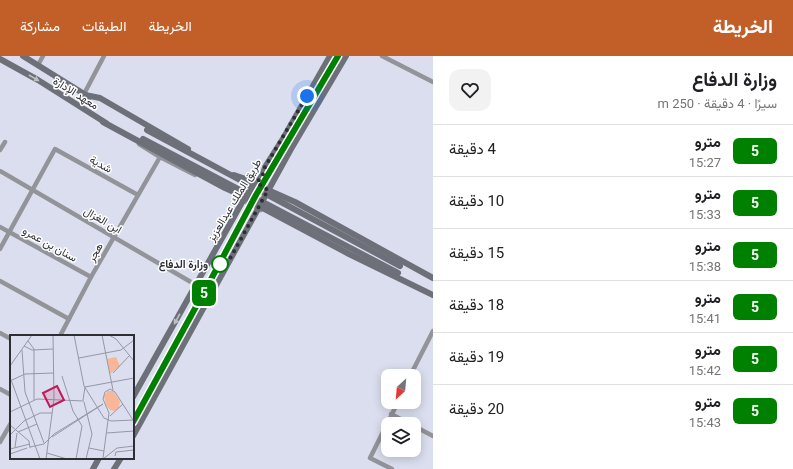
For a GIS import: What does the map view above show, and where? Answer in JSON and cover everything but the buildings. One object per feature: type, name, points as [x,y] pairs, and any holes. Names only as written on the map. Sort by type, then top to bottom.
[{"type":"main road","name":"معهد الإدارة","points":[[23,56],[147,130],[400,266],[433,279]]},
{"type":"main road","name":"طريق الملك عبدالعزيز","points":[[134,395],[245,198],[257,183],[330,56]]},
{"type":"main road","points":[[134,434],[258,207],[346,56]]},
{"type":"main road","name":"معهد الإدارة","points":[[0,59],[38,80],[104,122],[143,139],[433,291]]},
{"type":"main road","points":[[85,94],[100,98],[231,173],[257,183],[268,190],[298,204],[433,279]]},
{"type":"main road","points":[[104,122],[245,198],[258,207],[433,296]]},
{"type":"main road","points":[[225,188],[231,173]]},
{"type":"main road","points":[[284,219],[288,209],[294,204],[298,204]]},
{"type":"main road","points":[[93,469],[98,459]]},
{"type":"main road","points":[[114,469],[119,459]]},
{"type":"street","points":[[38,65],[43,56]]},
{"type":"street","points":[[85,94],[104,56]]},
{"type":"street","points":[[382,56],[433,82]]},
{"type":"street","points":[[104,122],[160,157],[245,198]]},
{"type":"street","points":[[0,150],[5,142]]},
{"type":"street","name":"شدية","points":[[32,190],[55,149],[138,195]]},
{"type":"street","name":"هجر","points":[[61,335],[91,277],[160,157]]},
{"type":"street","name":"ابن الغزال","points":[[0,171],[196,285]]},
{"type":"street","points":[[0,249],[32,190]]},
{"type":"street","points":[[258,207],[311,236],[387,273]]},
{"type":"street","name":"سنان بن عمرو","points":[[0,227],[91,277]]},
{"type":"street","points":[[0,281],[69,319]]},
{"type":"street","points":[[414,369],[433,331]]},
{"type":"street","points":[[0,333],[10,338]]},
{"type":"street","points":[[0,389],[10,394]]},
{"type":"street","points":[[392,469],[370,458],[394,409]]},
{"type":"street","points":[[392,414],[397,417]]},
{"type":"street","points":[[0,442],[10,425]]},
{"type":"street","points":[[421,429],[432,434]]},
{"type":"metro line","name":"5","points":[[134,420],[256,195],[338,56]]},
{"type":"place","name":"وزارة الدفاع","points":[[220,264]]},
{"type":"route","points":[[220,264],[227,264],[268,190],[257,183],[307,96]]}]
